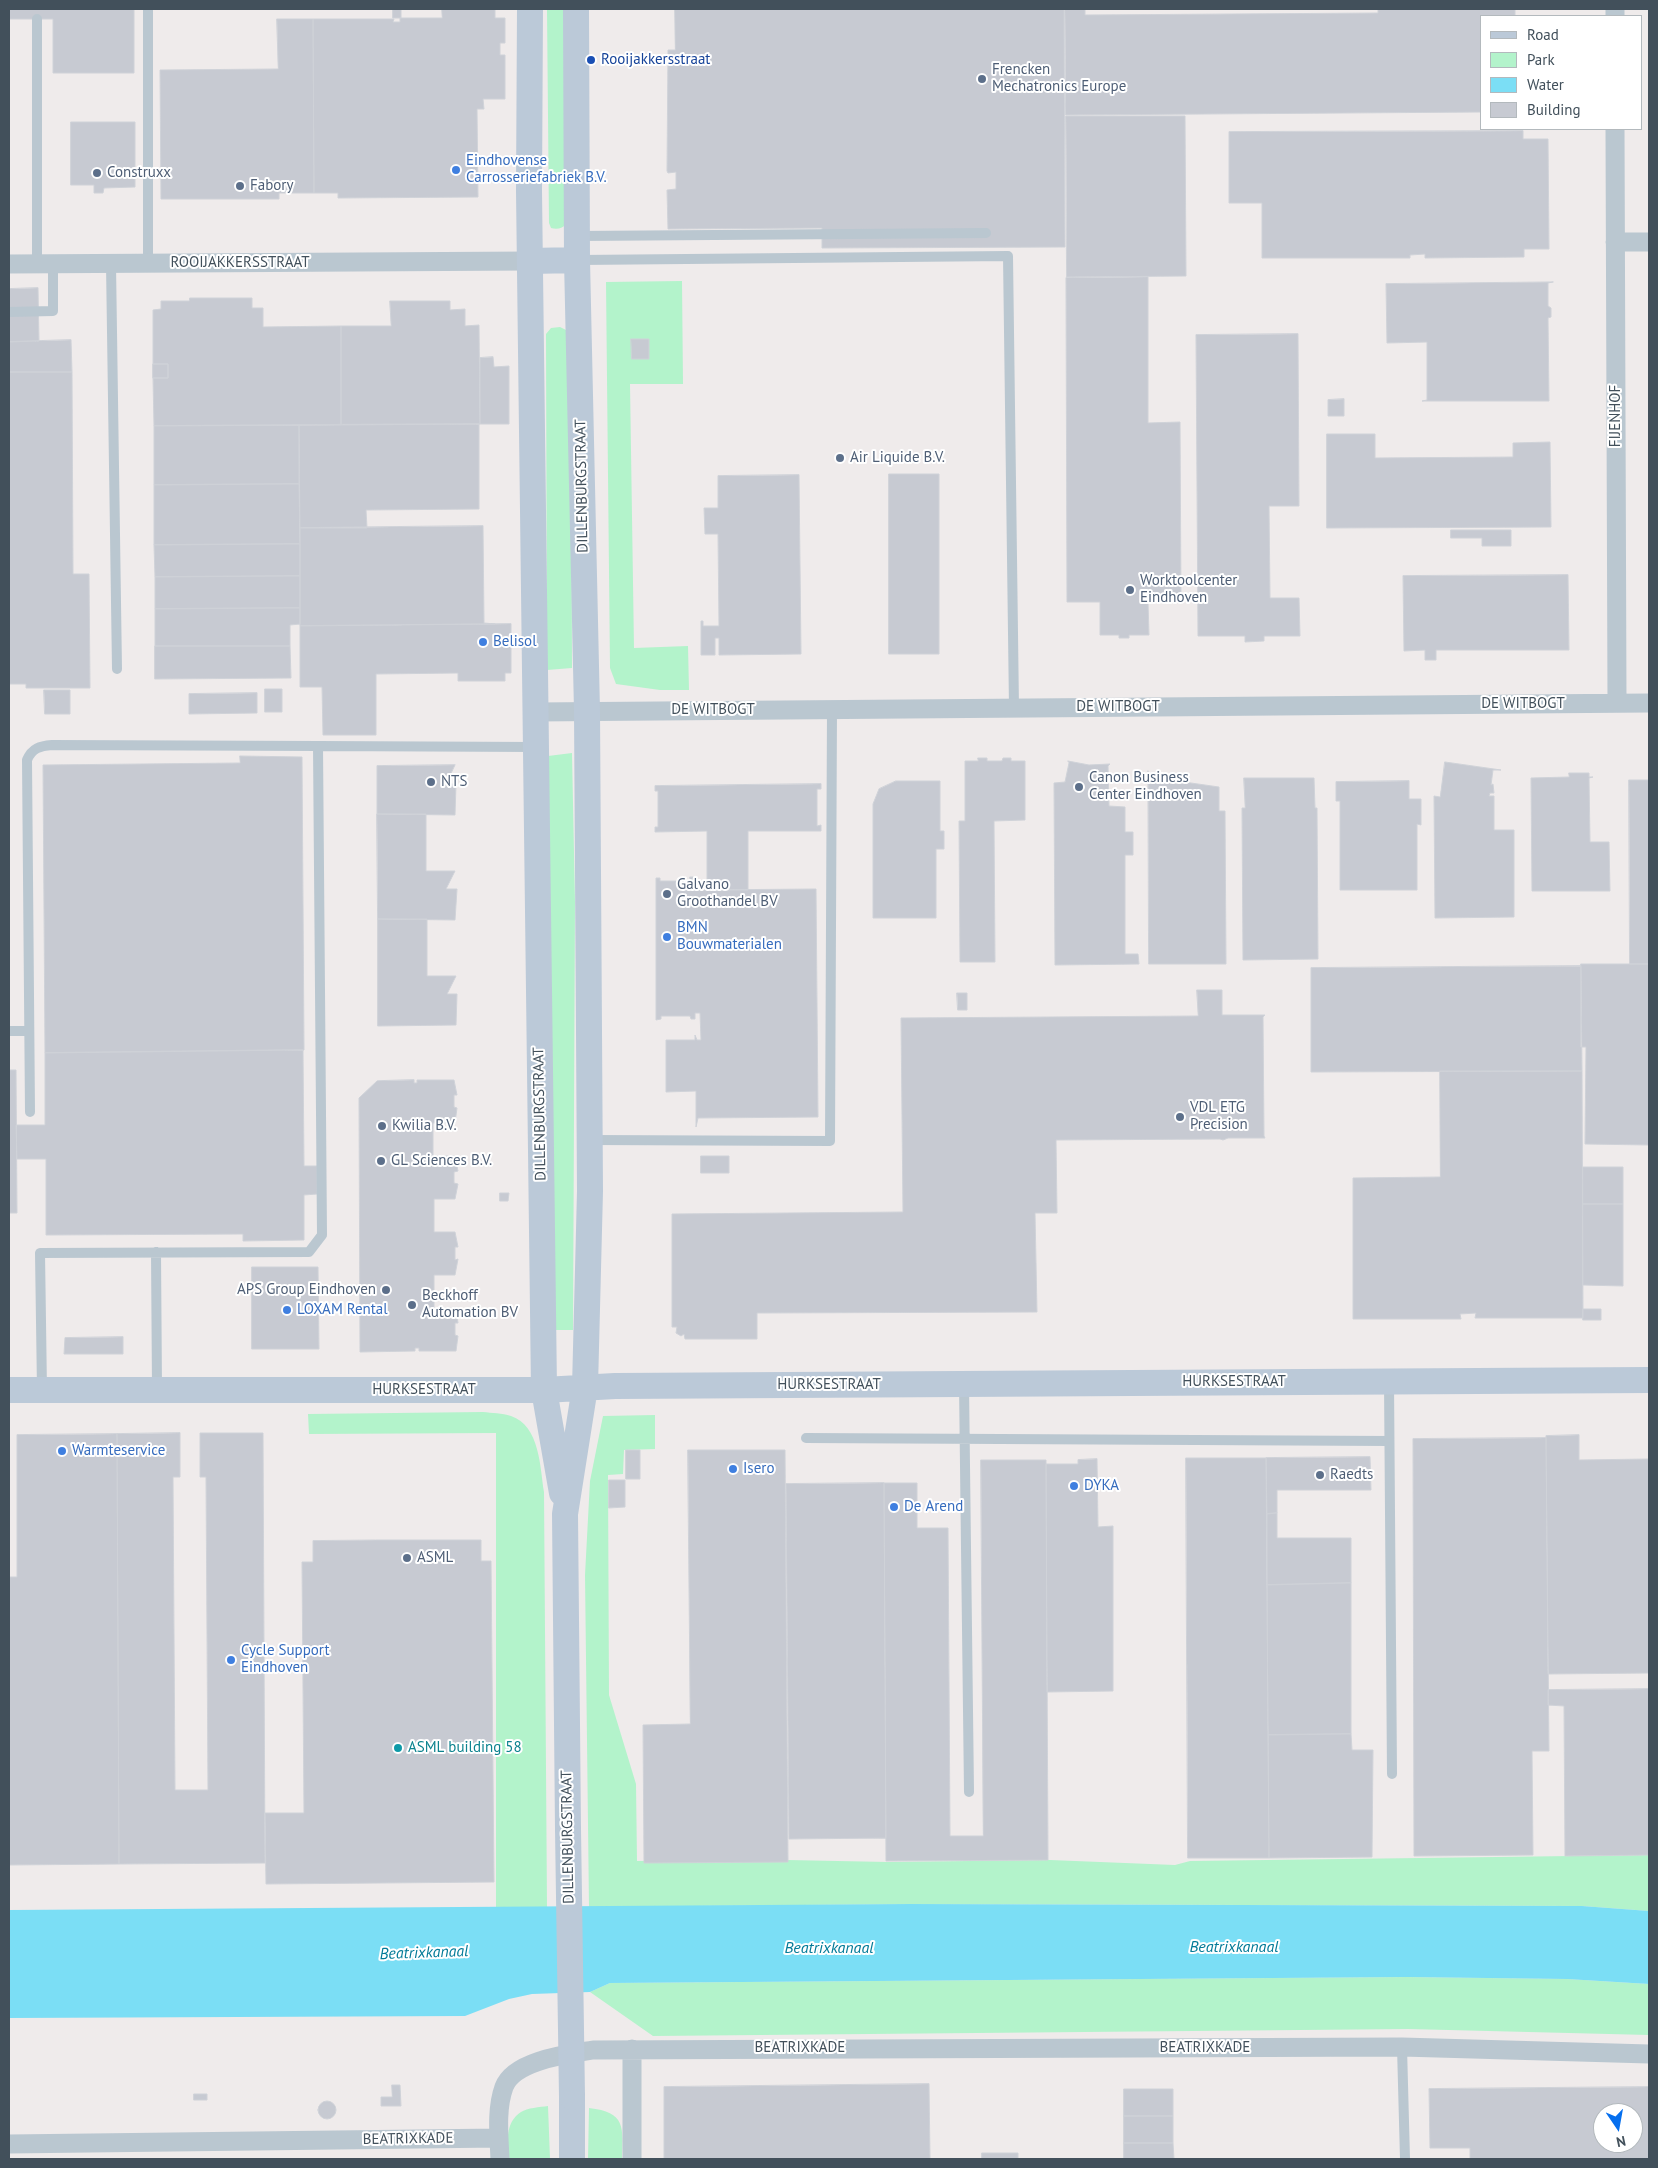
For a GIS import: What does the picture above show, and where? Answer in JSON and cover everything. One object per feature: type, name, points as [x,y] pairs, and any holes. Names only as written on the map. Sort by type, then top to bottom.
[{"type":"street","name":"DILLENBURGSTRAAT","points":[[530,9],[529,191],[544,1390],[565,1514],[572,2159]]},
{"type":"street","name":"DILLENBURGSTRAAT","points":[[565,1514],[585,1387],[590,1140],[587,711],[576,248],[576,9]]},
{"type":"street","name":"FIJENHOF","points":[[1615,130],[1616,703]]},
{"type":"street","points":[[1615,242],[1649,242]]},
{"type":"street","points":[[531,261],[576,248]]},
{"type":"street","name":"ROOIJAKKERSSTRAAT","points":[[9,264],[531,261]]},
{"type":"street","name":"DE WITBOGT","points":[[587,711],[1649,702]]},
{"type":"street","points":[[536,712],[587,711]]},
{"type":"street","name":"HURKSESTRAAT","points":[[9,1390],[544,1390],[585,1387],[1649,1380]]},
{"type":"street","name":"BEATRIXKADE","points":[[9,2144],[499,2138],[500,2109],[504,2085],[518,2070],[551,2057],[593,2050],[1402,2048],[1649,2054]]},
{"type":"street","points":[[632,2049],[632,2159]]},
{"type":"street","points":[[499,2138],[500,2159]]},
{"type":"lane","points":[[148,9],[148,263]]},
{"type":"lane","points":[[9,312],[53,311],[45,264],[38,19]]},
{"type":"lane","points":[[576,248],[986,233]]},
{"type":"lane","points":[[576,248],[1008,256],[1014,708]]},
{"type":"lane","points":[[111,264],[117,669]]},
{"type":"lane","points":[[590,1140],[830,1141],[832,710]]},
{"type":"lane","points":[[30,1112],[28,760],[33,750],[52,745],[536,747]]},
{"type":"lane","points":[[42,1390],[40,1253],[309,1252],[322,1235],[318,746]]},
{"type":"lane","points":[[9,1031],[30,1031]]},
{"type":"lane","points":[[156,1252],[157,1390]]},
{"type":"lane","points":[[1389,1382],[1392,1774]]},
{"type":"lane","points":[[964,1384],[969,1792]]},
{"type":"lane","points":[[806,1438],[1389,1441]]},
{"type":"lane","points":[[1402,2048],[1405,2159]]},
{"type":"green space","points":[[547,9],[565,9],[567,224],[562,228],[556,229],[551,228],[549,223]]},
{"type":"green space","points":[[682,281],[683,384],[630,384],[634,648],[688,646],[689,690],[660,690],[616,684],[610,668],[606,282]]},
{"type":"green space","points":[[560,327],[568,331],[571,344],[572,668],[547,670],[546,334],[551,328]]},
{"type":"green space","points":[[572,753],[575,902],[573,1330],[553,1330],[548,756]]},
{"type":"green space","points":[[483,1412],[511,1416],[521,1421],[528,1429],[537,1448],[544,1492],[547,1907],[496,1907],[496,1433],[309,1434],[308,1414]]},
{"type":"green space","points":[[655,1415],[655,1449],[624,1450],[623,1474],[608,1475],[609,1695],[636,1784],[637,1861],[787,1860],[888,1862],[1050,1860],[1175,1865],[1190,1861],[1649,1855],[1649,1911],[1582,1906],[910,1904],[589,1907],[585,1575],[590,1481],[603,1416]]},
{"type":"green space","points":[[1407,1977],[1567,1979],[1649,1984],[1649,2035],[1408,2029],[653,2036],[590,1992],[610,1983]]},
{"type":"green space","points":[[548,2106],[550,2159],[509,2159],[508,2133],[512,2121],[521,2112]]},
{"type":"green space","points":[[589,2108],[610,2113],[620,2123],[622,2130],[622,2159],[588,2159]]},
{"type":"water","name":"Beatrixkanaal","points":[[910,1904],[1582,1906],[1649,1911],[1649,1984],[1567,1979],[1407,1977],[610,1983],[590,1992],[532,1994],[509,1999],[465,2016],[9,2018],[9,1910]]},
{"type":"building","points":[[9,9],[134,9],[134,73],[53,73],[53,19],[9,19]]},
{"type":"building","points":[[393,9],[401,9],[401,18],[393,18]]},
{"type":"building","points":[[442,9],[495,9],[495,18],[505,18],[505,43],[500,43],[500,55],[505,55],[505,99],[483,99],[484,109],[477,109],[478,197],[338,198],[338,193],[314,193],[313,19],[394,19],[393,22],[400,22],[400,18],[442,18]]},
{"type":"building","points":[[675,9],[1064,9],[1065,247],[822,248],[822,228],[668,229],[667,190],[676,189],[676,172],[668,173],[667,171],[668,50],[675,50]]},
{"type":"building","points":[[1065,9],[1085,9],[1085,15],[1378,13],[1378,9],[1515,9],[1515,15],[1480,15],[1480,112],[1066,115]]},
{"type":"building","points":[[277,19],[313,19],[314,193],[279,193],[279,199],[161,199],[160,70],[278,69]]},
{"type":"building","points":[[1066,116],[1185,116],[1186,276],[1067,277]]},
{"type":"building","points":[[71,122],[135,122],[135,187],[104,188],[103,193],[94,193],[94,185],[71,185]]},
{"type":"building","points":[[1523,131],[1523,139],[1548,139],[1549,249],[1524,249],[1524,257],[1425,258],[1425,254],[1410,255],[1410,258],[1262,258],[1262,203],[1229,203],[1229,132]]},
{"type":"building","points":[[1148,277],[1148,423],[1180,422],[1181,602],[1148,602],[1149,635],[1129,635],[1129,638],[1119,638],[1119,635],[1100,635],[1100,602],[1067,602],[1066,278]]},
{"type":"building","points":[[1553,282],[1548,283],[1548,306],[1551,308],[1551,317],[1548,318],[1549,401],[1422,401],[1427,400],[1427,342],[1387,343],[1386,284]]},
{"type":"building","points":[[38,288],[39,341],[9,342],[9,289]]},
{"type":"building","points":[[190,298],[252,298],[252,308],[263,308],[263,327],[341,326],[341,425],[154,426],[153,378],[168,378],[168,364],[153,364],[153,310],[161,309],[161,301],[189,301]]},
{"type":"building","points":[[390,301],[450,301],[450,310],[465,309],[465,326],[479,325],[480,424],[341,425],[341,326],[391,326]]},
{"type":"building","points":[[1298,334],[1299,506],[1269,506],[1270,598],[1299,598],[1300,636],[1264,636],[1264,641],[1245,642],[1245,636],[1198,636],[1196,335]]},
{"type":"building","points":[[631,339],[649,339],[649,359],[632,359]]},
{"type":"building","points":[[71,340],[72,372],[9,372],[9,342]]},
{"type":"building","points":[[493,357],[494,367],[509,366],[509,424],[480,424],[480,358]]},
{"type":"building","points":[[153,364],[168,364],[168,378],[153,378]]},
{"type":"building","points":[[9,372],[72,372],[73,574],[89,574],[90,688],[26,688],[26,684],[9,684]]},
{"type":"building","points":[[1344,399],[1344,416],[1328,416],[1328,400]]},
{"type":"building","points":[[479,424],[479,509],[366,510],[367,528],[300,528],[299,425]]},
{"type":"building","points":[[299,425],[299,484],[154,485],[154,426]]},
{"type":"building","points":[[1327,434],[1375,434],[1375,458],[1513,457],[1513,443],[1550,442],[1551,527],[1327,528]]},
{"type":"building","points":[[889,474],[939,474],[939,654],[889,654]]},
{"type":"building","points":[[799,475],[801,654],[719,655],[719,638],[715,638],[715,655],[701,655],[701,621],[703,621],[703,626],[719,626],[718,534],[705,534],[704,508],[718,508],[718,476]]},
{"type":"building","points":[[299,484],[300,544],[154,545],[154,485]]},
{"type":"building","points":[[483,526],[484,623],[495,624],[300,626],[300,528]]},
{"type":"building","points":[[1451,530],[1511,530],[1511,546],[1482,546],[1482,538],[1451,538]]},
{"type":"building","points":[[300,544],[300,576],[155,577],[154,545]]},
{"type":"building","points":[[1568,575],[1569,650],[1436,650],[1436,660],[1425,660],[1425,650],[1404,651],[1403,576]]},
{"type":"building","points":[[300,576],[300,608],[155,609],[155,577]]},
{"type":"building","points":[[300,608],[300,624],[290,625],[290,646],[155,646],[155,609]]},
{"type":"building","points":[[511,624],[511,673],[505,673],[505,681],[458,681],[458,673],[376,674],[376,735],[323,735],[322,687],[300,687],[300,626]]},
{"type":"building","points":[[155,646],[290,646],[291,678],[155,679]]},
{"type":"building","points":[[265,689],[282,689],[282,712],[265,712]]},
{"type":"building","points":[[44,690],[70,690],[70,714],[45,714]]},
{"type":"building","points":[[257,693],[257,713],[189,714],[189,694]]},
{"type":"building","points":[[240,756],[302,757],[304,1050],[45,1053],[43,765],[240,763]]},
{"type":"building","points":[[978,758],[987,758],[987,761],[1002,761],[1003,758],[1011,758],[1011,761],[1025,761],[1025,820],[994,821],[995,962],[960,962],[959,821],[965,821],[965,761],[978,761]]},
{"type":"building","points":[[1068,761],[1089,765],[1110,764],[1108,766],[1109,806],[1125,807],[1125,832],[1133,832],[1133,855],[1125,855],[1125,954],[1138,954],[1139,964],[1055,965],[1054,783],[1065,782]]},
{"type":"building","points":[[1445,762],[1501,770],[1493,770],[1491,785],[1493,784],[1494,793],[1490,793],[1489,796],[1494,796],[1494,830],[1514,830],[1514,917],[1435,918],[1434,796],[1440,797]]},
{"type":"building","points":[[455,765],[446,784],[456,784],[455,815],[377,814],[377,766]]},
{"type":"building","points":[[1148,771],[1149,777],[1219,787],[1219,811],[1225,811],[1226,964],[1149,964]]},
{"type":"building","points":[[1569,773],[1589,773],[1589,777],[1593,777],[1589,778],[1590,842],[1609,842],[1610,891],[1532,891],[1531,778],[1569,777]]},
{"type":"building","points":[[1244,778],[1314,778],[1315,808],[1317,808],[1318,959],[1243,960],[1242,808],[1245,808]]},
{"type":"building","points":[[1629,780],[1649,780],[1649,964],[1630,964]]},
{"type":"building","points":[[896,781],[940,781],[940,831],[944,831],[944,849],[936,849],[936,918],[873,918],[873,804],[879,789]]},
{"type":"building","points":[[1409,781],[1409,799],[1421,799],[1421,825],[1417,824],[1417,890],[1340,890],[1340,801],[1336,801],[1336,782]]},
{"type":"building","points":[[821,784],[821,789],[817,789],[817,826],[821,825],[821,831],[748,831],[748,890],[707,890],[707,831],[655,832],[655,827],[658,827],[658,791],[655,791],[655,786]]},
{"type":"building","points":[[377,814],[426,814],[426,871],[455,871],[446,889],[457,889],[455,920],[378,919]]},
{"type":"building","points":[[690,877],[694,877],[695,890],[816,889],[818,1117],[698,1118],[696,1127],[696,1091],[666,1092],[666,1040],[695,1040],[695,1035],[697,1040],[701,1040],[700,1013],[695,1013],[695,1019],[691,1019],[690,1016],[661,1016],[661,1019],[656,1020],[656,878],[660,878],[660,881],[690,881]]},
{"type":"building","points":[[378,919],[427,919],[427,976],[456,976],[447,994],[457,994],[456,1025],[378,1026]]},
{"type":"building","points":[[1581,964],[1649,964],[1649,1145],[1585,1144],[1586,1047],[1581,1047]]},
{"type":"building","points":[[1581,966],[1582,1071],[1311,1072],[1311,968]]},
{"type":"building","points":[[1197,990],[1222,990],[1222,1015],[1265,1015],[1263,1017],[1265,1138],[1228,1138],[1223,1140],[1056,1140],[1057,1213],[1035,1213],[1037,1312],[757,1313],[757,1339],[685,1339],[684,1334],[681,1336],[676,1333],[677,1327],[672,1327],[672,1214],[903,1212],[901,1018],[1198,1016]]},
{"type":"building","points":[[957,993],[967,993],[967,1010],[958,1010]]},
{"type":"building","points":[[303,1050],[304,1166],[317,1166],[317,1194],[304,1195],[304,1240],[243,1241],[243,1234],[46,1235],[46,1159],[17,1159],[16,1125],[45,1125],[45,1053]]},
{"type":"building","points":[[9,1070],[16,1070],[17,1213],[9,1213]]},
{"type":"building","points":[[1440,1071],[1582,1071],[1583,1318],[1475,1318],[1476,1313],[1460,1314],[1461,1319],[1353,1319],[1353,1178],[1440,1177]]},
{"type":"building","points":[[414,1080],[414,1083],[417,1083],[417,1080],[454,1080],[457,1095],[454,1095],[454,1107],[457,1108],[455,1123],[433,1123],[433,1156],[455,1156],[458,1171],[454,1172],[454,1183],[458,1184],[455,1199],[434,1199],[434,1232],[455,1232],[458,1247],[455,1247],[455,1260],[458,1259],[455,1275],[434,1275],[434,1308],[456,1308],[458,1323],[455,1323],[455,1335],[458,1336],[456,1351],[419,1351],[419,1348],[415,1348],[415,1351],[360,1352],[359,1098],[377,1081]]},
{"type":"building","points":[[701,1156],[729,1156],[729,1173],[701,1173]]},
{"type":"building","points":[[1583,1167],[1623,1167],[1623,1204],[1583,1204]]},
{"type":"building","points":[[500,1193],[509,1193],[508,1201],[500,1201]]},
{"type":"building","points":[[1583,1204],[1623,1204],[1623,1286],[1583,1285]]},
{"type":"building","points":[[252,1267],[318,1267],[319,1349],[252,1349]]},
{"type":"building","points":[[1583,1309],[1601,1309],[1601,1320],[1583,1320]]},
{"type":"building","points":[[123,1337],[123,1354],[64,1354],[65,1338]]},
{"type":"building","points":[[180,1433],[180,1477],[173,1477],[175,1790],[208,1790],[206,1477],[200,1477],[200,1433],[263,1433],[265,1863],[119,1864],[117,1434]]},
{"type":"building","points":[[117,1434],[119,1864],[9,1865],[9,1577],[17,1577],[17,1435]]},
{"type":"building","points":[[1579,1435],[1579,1460],[1649,1459],[1649,1673],[1548,1674],[1546,1436]]},
{"type":"building","points":[[1546,1438],[1549,1751],[1532,1751],[1533,1855],[1414,1856],[1413,1439]]},
{"type":"building","points":[[626,1450],[640,1450],[640,1479],[626,1479]]},
{"type":"building","points":[[688,1450],[785,1450],[788,1862],[644,1863],[643,1725],[690,1724]]},
{"type":"building","points":[[1370,1457],[1371,1490],[1277,1490],[1277,1513],[1267,1514],[1266,1458]]},
{"type":"building","points":[[1186,1458],[1266,1458],[1269,1858],[1188,1858]]},
{"type":"building","points":[[1097,1459],[1098,1527],[1113,1526],[1113,1691],[1047,1692],[1046,1464],[1078,1464],[1078,1460]]},
{"type":"building","points":[[981,1460],[1046,1460],[1048,1860],[886,1861],[884,1483],[917,1483],[917,1528],[948,1528],[950,1836],[983,1836]]},
{"type":"building","points":[[609,1480],[625,1480],[625,1507],[609,1508]]},
{"type":"building","points":[[884,1483],[886,1838],[789,1839],[786,1484]]},
{"type":"building","points":[[1277,1513],[1277,1538],[1351,1538],[1351,1583],[1267,1585],[1267,1514]]},
{"type":"building","name":"ASML building 58","points":[[481,1540],[481,1561],[491,1561],[494,1882],[266,1884],[265,1813],[304,1813],[302,1562],[313,1562],[313,1541]]},
{"type":"building","points":[[1351,1583],[1351,1734],[1268,1735],[1267,1585]]},
{"type":"building","points":[[1649,1689],[1649,1855],[1565,1856],[1564,1706],[1548,1705],[1548,1690]]},
{"type":"building","points":[[1351,1734],[1352,1750],[1373,1750],[1372,1857],[1269,1858],[1268,1735]]},
{"type":"building","points":[[929,2084],[930,2159],[664,2159],[664,2087]]},
{"type":"building","points":[[392,2085],[400,2085],[401,2106],[381,2106],[381,2097],[392,2097]]},
{"type":"building","points":[[1649,2087],[1649,2159],[1470,2159],[1470,2148],[1430,2148],[1429,2089]]},
{"type":"building","points":[[1124,2089],[1173,2089],[1173,2116],[1124,2116]]},
{"type":"building","points":[[194,2094],[207,2094],[207,2100],[194,2100]]},
{"type":"building","points":[[323,2101],[331,2101],[336,2106],[334,2117],[323,2119],[318,2114],[318,2106]]},
{"type":"building","points":[[1124,2116],[1173,2116],[1173,2143],[1124,2143]]},
{"type":"building","points":[[1124,2143],[1173,2143],[1174,2159],[1124,2159]]},
{"type":"building","points":[[982,2153],[1018,2153],[1018,2159],[982,2159]]},
{"type":"place","name":"Rooijakkersstraat","points":[[591,60]]},
{"type":"place","name":"Frencken Mechatronics Europe","points":[[982,79]]},
{"type":"place","name":"Eindhovense Carrosseriefabriek B.V.","points":[[456,170]]},
{"type":"place","name":"Construxx","points":[[97,173]]},
{"type":"place","name":"Fabory","points":[[240,186]]},
{"type":"place","name":"Air Liquide B.V.","points":[[840,458]]},
{"type":"place","name":"Worktoolcenter Eindhoven","points":[[1130,590]]},
{"type":"place","name":"Belisol","points":[[483,642]]},
{"type":"place","name":"NTS","points":[[431,782]]},
{"type":"place","name":"Canon Business Center Eindhoven","points":[[1079,787]]},
{"type":"place","name":"Galvano Groothandel BV","points":[[667,894]]},
{"type":"place","name":"BMN Bouwmaterialen","points":[[667,937]]},
{"type":"place","name":"VDL ETG Precision","points":[[1180,1117]]},
{"type":"place","name":"Kwilia B.V.","points":[[382,1126]]},
{"type":"place","name":"GL Sciences B.V.","points":[[381,1161]]},
{"type":"place","name":"APS Group Eindhoven","points":[[386,1290]]},
{"type":"place","name":"Beckhoff Automation BV","points":[[412,1305]]},
{"type":"place","name":"LOXAM Rental","points":[[287,1310]]},
{"type":"place","name":"Warmteservice","points":[[62,1451]]},
{"type":"place","name":"Isero","points":[[733,1469]]},
{"type":"place","name":"Raedts","points":[[1320,1475]]},
{"type":"place","name":"DYKA","points":[[1074,1486]]},
{"type":"place","name":"De Arend","points":[[894,1507]]},
{"type":"place","name":"ASML","points":[[407,1558]]},
{"type":"place","name":"Cycle Support Eindhoven","points":[[231,1660]]},
{"type":"place","name":"ASML building 58","points":[[398,1748]]}]
